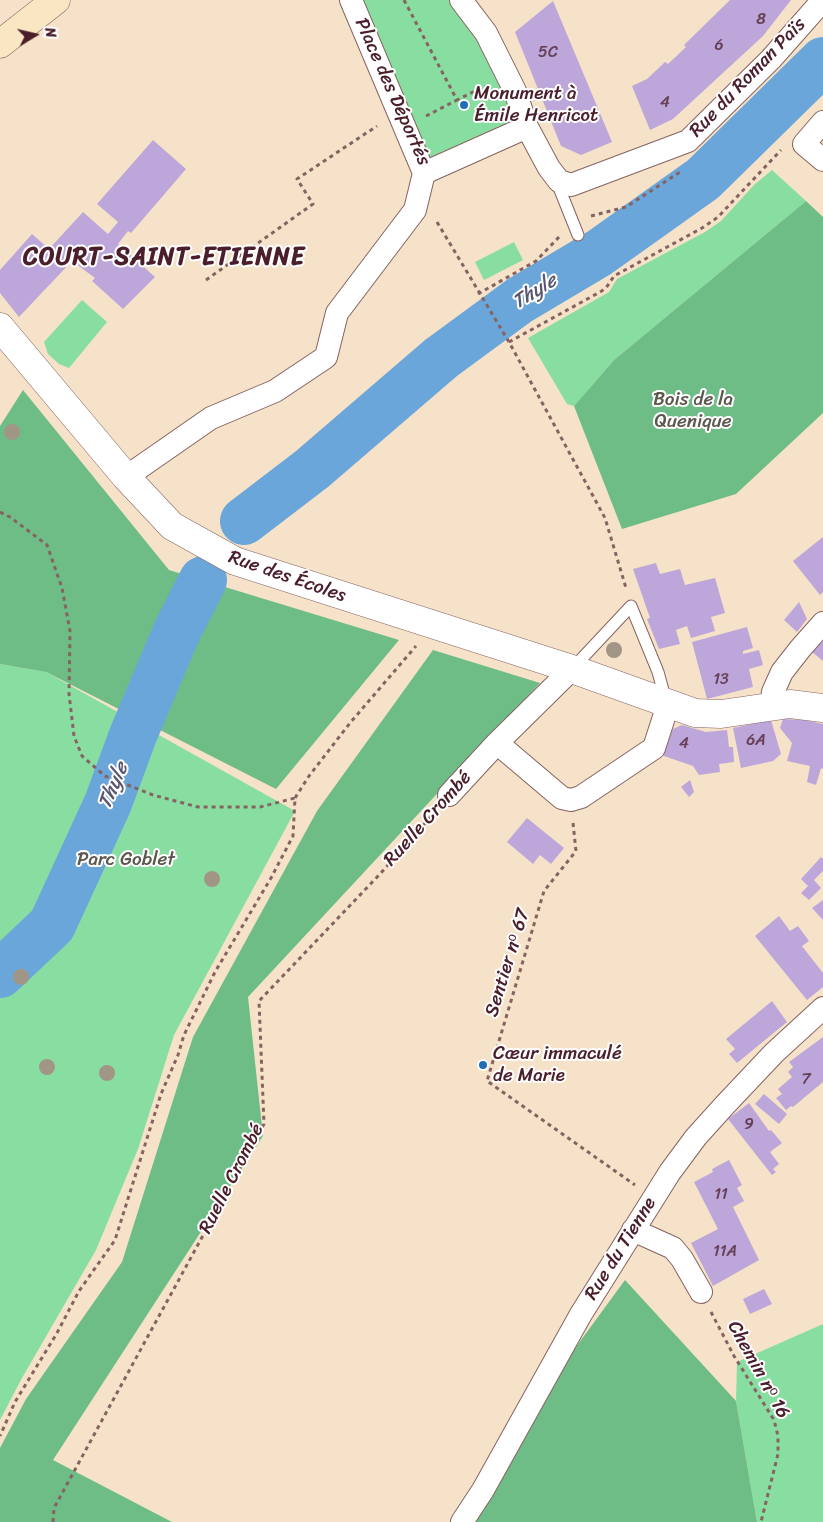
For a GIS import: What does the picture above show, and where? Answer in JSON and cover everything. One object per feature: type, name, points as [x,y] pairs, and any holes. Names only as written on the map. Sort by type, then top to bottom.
[{"type":"main road","points":[[0,44],[56,0]]},
{"type":"street","name":"Place des Déportés","points":[[351,0],[424,174],[527,127]]},
{"type":"street","points":[[461,0],[486,33],[515,91],[527,127],[556,179]]},
{"type":"street","name":"Rue du Roman Païs","points":[[556,179],[563,184],[575,184],[688,141],[771,59],[823,0]]},
{"type":"street","points":[[823,122],[804,144],[823,160]]},
{"type":"street","points":[[126,477],[211,418],[274,392],[326,357],[337,313],[415,210],[424,174]]},
{"type":"street","name":"Rue des Écoles","points":[[0,327],[126,477],[172,526],[235,562],[572,670],[695,713],[721,714],[790,704],[823,708]]},
{"type":"street","points":[[771,706],[773,692],[788,663],[823,623]]},
{"type":"street","name":"Ruelle Crombé","points":[[450,795],[497,743],[572,670]]},
{"type":"street","points":[[497,743],[562,798],[571,800],[581,797],[654,748],[665,714],[666,702]]},
{"type":"street","name":"Rue du Tienne","points":[[462,1522],[484,1490],[553,1368],[581,1314],[670,1172],[696,1137],[774,1053],[823,1008]]},
{"type":"street","points":[[633,1230],[672,1248],[682,1259],[701,1292]]},
{"type":"lane","points":[[556,179],[578,235]]},
{"type":"lane","points":[[572,670],[631,606],[658,672],[666,702]]},
{"type":"path","points":[[404,0],[457,100]]},
{"type":"path","points":[[405,126],[508,75]]},
{"type":"path","points":[[206,280],[313,204],[297,180],[383,122]]},
{"type":"path","points":[[509,342],[600,292],[606,288],[614,276],[702,228],[718,217],[786,145]]},
{"type":"path","points":[[434,217],[478,294],[509,342],[605,518],[631,606]]},
{"type":"path","points":[[0,512],[10,517],[47,545],[62,588],[70,631],[69,694],[74,736],[82,756],[105,776],[153,795],[198,807],[260,807],[295,798]]},
{"type":"path","points":[[0,1436],[15,1402],[57,1333],[79,1291],[115,1240],[161,1094],[178,1055],[184,1035],[215,972],[272,878],[293,836],[295,798],[309,776],[350,723],[434,625]]},
{"type":"path","name":"Ruelle Crombé","points":[[53,1522],[54,1508],[264,1124],[259,1001],[380,874],[450,795]]},
{"type":"path","name":"Sentier nᵒ 67","points":[[571,800],[576,851],[544,891],[487,1081],[637,1186]]},
{"type":"path","name":"Chemin nᵒ 16","points":[[701,1292],[734,1356],[774,1420],[778,1436],[778,1454],[761,1522]]},
{"type":"green space","points":[[351,0],[461,0],[527,127],[424,173]]},
{"type":"green space","points":[[772,170],[806,201],[614,360],[574,406],[567,404],[528,338],[609,292],[617,279],[705,232],[721,221],[754,185]]},
{"type":"green space","name":"Bois de la Quenique","points":[[806,201],[823,217],[823,413],[736,494],[622,529],[574,406],[614,360]]},
{"type":"green space","points":[[514,242],[523,260],[484,280],[475,262]]},
{"type":"green space","points":[[82,300],[107,322],[69,368],[59,364],[48,354],[44,342]]},
{"type":"green space","points":[[23,390],[169,570],[399,640],[276,789],[46,672],[0,664],[0,426]]},
{"type":"green space","points":[[433,650],[540,683],[248,997],[263,1136],[53,1460],[172,1522],[0,1522],[0,1448],[26,1399],[122,1262],[193,1037],[317,811]]},
{"type":"green space","name":"Parc Goblet","points":[[0,664],[46,672],[295,811],[174,1035],[138,1149],[96,1250],[0,1420]]},
{"type":"green space","points":[[625,1280],[736,1401],[757,1522],[476,1522],[521,1422]]},
{"type":"green space","points":[[823,1324],[823,1522],[757,1522],[736,1401],[737,1362]]},
{"type":"building","points":[[730,0],[791,0],[763,36],[673,119],[650,130],[632,86],[647,79],[665,62],[668,64],[686,47],[684,45]]},
{"type":"building","points":[[553,1],[612,142],[581,155],[561,146],[515,32]]},
{"type":"building","points":[[153,140],[186,169],[131,233],[128,231],[118,244],[155,277],[123,309],[92,281],[95,278],[72,261],[19,317],[0,293],[0,270],[32,234],[49,249],[83,212],[108,234],[118,222],[97,204]]},
{"type":"building","points":[[823,537],[823,592],[820,595],[793,561]]},
{"type":"building","points":[[656,563],[660,574],[680,569],[685,585],[715,578],[725,613],[711,617],[715,631],[691,638],[687,626],[676,630],[680,644],[659,649],[647,619],[650,618],[633,569]]},
{"type":"building","points":[[799,602],[807,619],[797,632],[784,620]]},
{"type":"building","points":[[747,627],[753,648],[743,651],[743,654],[759,650],[763,665],[749,669],[753,687],[707,699],[692,642]]},
{"type":"building","points":[[823,641],[823,661],[812,652]]},
{"type":"building","points":[[783,719],[804,720],[823,724],[823,769],[821,768],[816,785],[807,782],[810,766],[787,761],[792,743],[780,728]]},
{"type":"building","points":[[771,720],[781,754],[773,761],[741,768],[733,728]]},
{"type":"building","points":[[682,725],[706,732],[727,730],[729,747],[733,747],[734,762],[719,764],[720,772],[699,775],[693,766],[661,755],[673,729]]},
{"type":"building","points":[[690,780],[694,792],[689,797],[681,787]]},
{"type":"building","points":[[527,818],[564,848],[551,864],[540,855],[533,864],[507,842]]},
{"type":"building","points":[[821,857],[823,859],[823,871],[814,880],[821,888],[809,900],[801,893],[808,886],[801,879]]},
{"type":"building","points":[[823,900],[823,920],[812,908]]},
{"type":"building","points":[[779,916],[790,931],[798,926],[809,941],[802,946],[823,973],[823,987],[807,1000],[755,936]]},
{"type":"building","points":[[772,1001],[787,1022],[737,1063],[729,1054],[735,1049],[726,1039]]},
{"type":"building","points":[[823,1037],[823,1082],[793,1107],[791,1106],[786,1110],[776,1098],[782,1094],[778,1089],[792,1077],[788,1072],[793,1067],[789,1062]]},
{"type":"building","points":[[764,1094],[787,1114],[779,1124],[755,1104]]},
{"type":"building","points":[[749,1103],[769,1131],[771,1130],[782,1143],[770,1152],[779,1164],[773,1169],[776,1172],[772,1175],[728,1119]]},
{"type":"building","points":[[729,1160],[742,1185],[737,1188],[744,1201],[733,1207],[759,1260],[713,1286],[691,1243],[718,1229],[694,1182],[713,1172],[712,1169]]},
{"type":"building","points":[[764,1289],[772,1304],[750,1314],[743,1299]]},
{"type":"waterway","name":"Thyle","points":[[244,521],[312,469],[441,358],[520,300],[599,253],[703,179],[823,61]]},
{"type":"waterway","name":"Thyle","points":[[0,974],[52,925],[108,803],[133,735],[177,631],[203,580]]},
{"type":"place","name":"Monument à Émile Henricot","points":[[464,105]]},
{"type":"place","name":"Cœur immaculé de Marie","points":[[483,1065]]},
{"type":"district","name":"COURT-SAINT-ETIENNE","points":[[164,258]]}]
